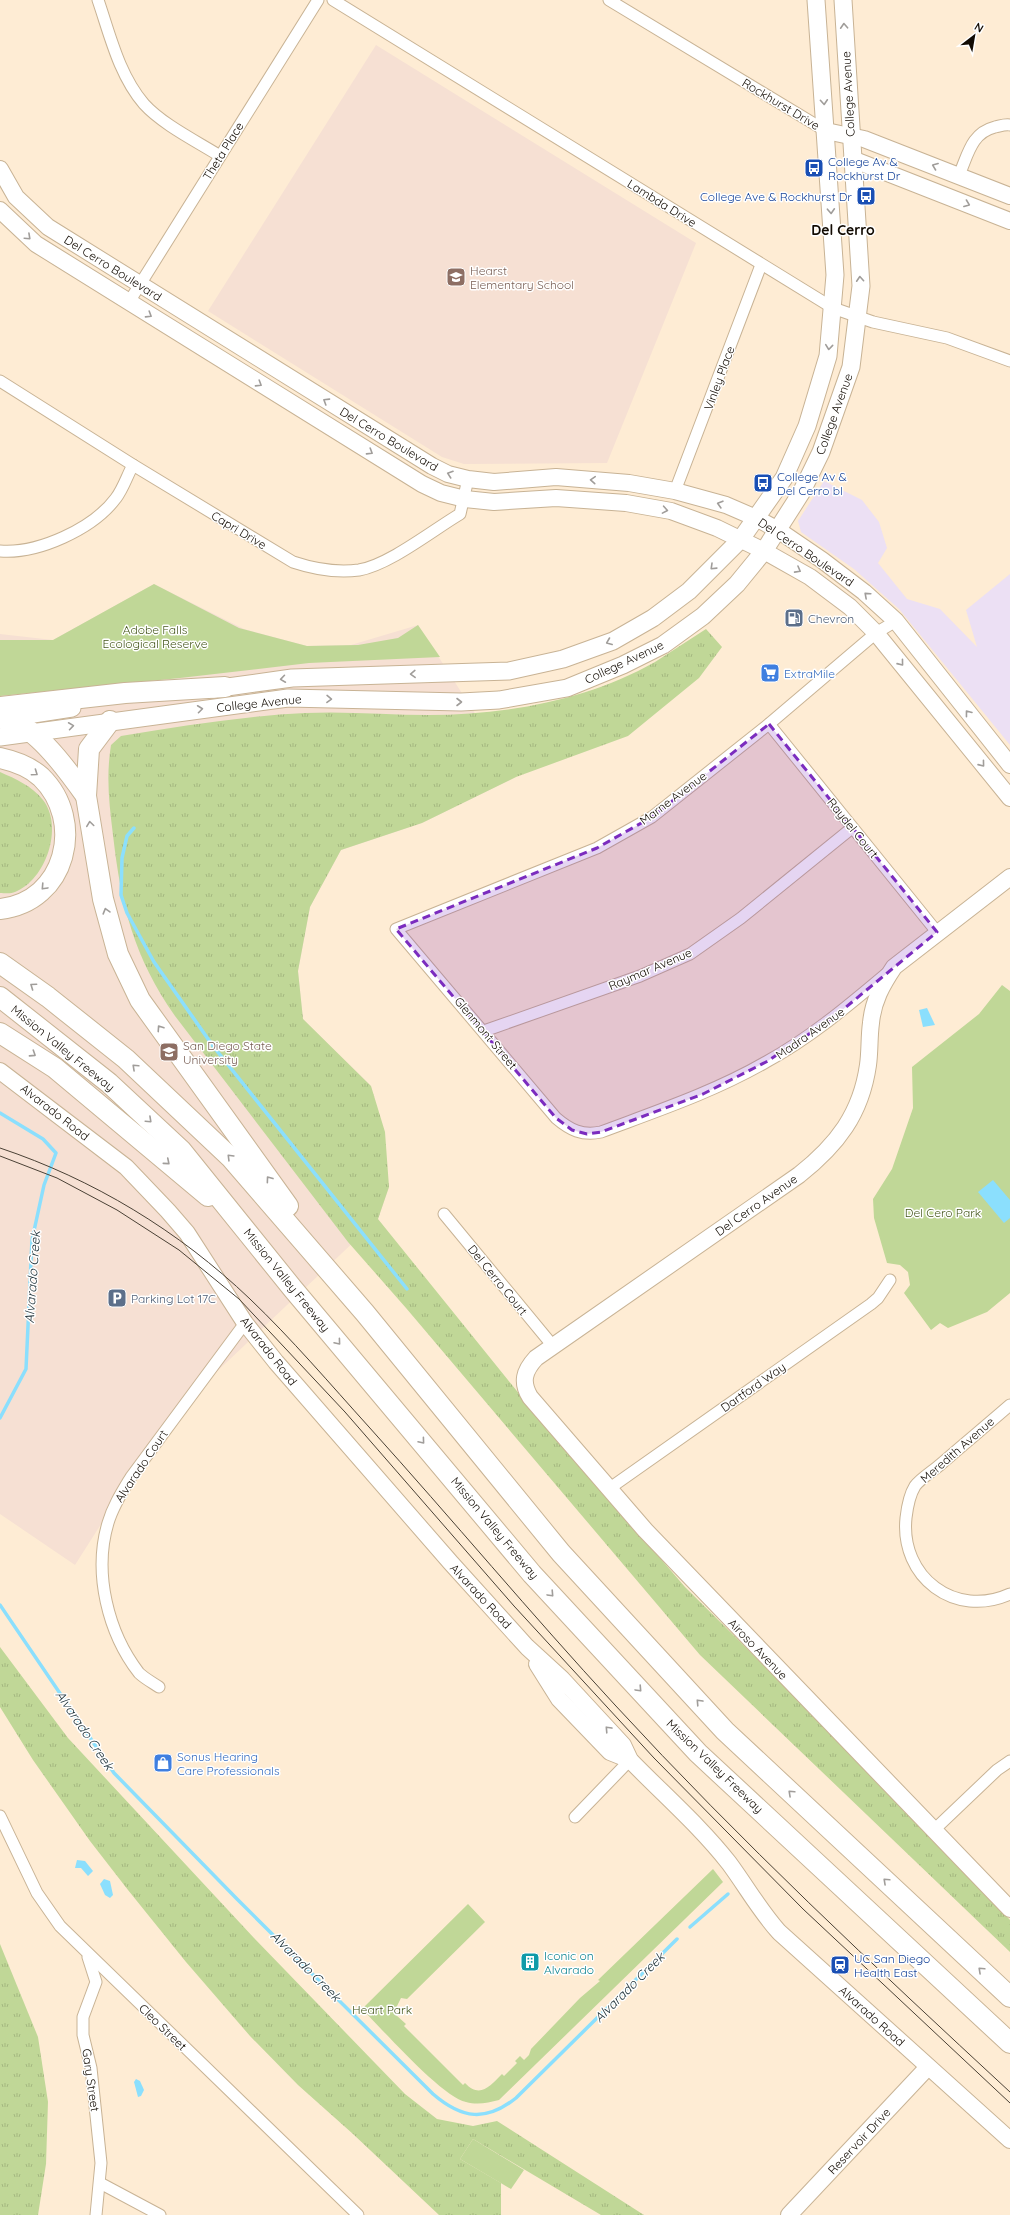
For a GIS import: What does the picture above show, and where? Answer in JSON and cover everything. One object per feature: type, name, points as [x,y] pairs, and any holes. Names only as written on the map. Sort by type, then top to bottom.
[{"type":"highway","points":[[1,720],[125,693],[225,687]]},
{"type":"highway","points":[[1,720],[21,725],[32,733],[70,775],[86,796]]},
{"type":"highway","points":[[110,721],[89,749],[86,796],[103,899],[118,954],[140,1000],[365,1313]]},
{"type":"highway","points":[[0,758],[28,768],[40,776],[54,792],[61,806],[65,822],[66,840],[64,853],[53,878],[39,893],[20,904],[0,909]]},
{"type":"highway","points":[[0,963],[48,997],[126,1059],[231,1158],[365,1313],[561,1553],[725,1731],[1010,1997]]},
{"type":"highway","name":"Mission Valley Freeway","points":[[0,997],[109,1083],[182,1150],[293,1289],[532,1574],[698,1753],[1010,2043]]},
{"type":"highway","points":[[0,1033],[55,1068],[242,1225]]},
{"type":"main road","name":"College Avenue","points":[[225,687],[292,678],[509,671],[563,659],[613,641],[653,618],[689,591],[741,539],[784,478],[807,426],[828,356],[835,275],[816,0]]},
{"type":"main road","name":"College Avenue","points":[[32,733],[110,721],[288,698],[499,700],[567,688],[623,665],[663,645],[703,616],[729,591],[764,551],[778,530],[813,470],[830,428],[851,367],[860,286],[843,0]]},
{"type":"street","points":[[98,0],[121,65],[131,87],[144,104],[157,115],[220,156]]},
{"type":"street","name":"Theta Place","points":[[129,302],[318,0]]},
{"type":"street","name":"Lambda Drive","points":[[333,0],[833,308],[857,318],[947,338],[1010,361]]},
{"type":"street","name":"Rockhurst Drive","points":[[609,0],[826,131],[850,135],[960,175],[1010,196]]},
{"type":"street","points":[[960,175],[975,137],[986,129],[1006,124],[1010,125]]},
{"type":"street","points":[[852,159],[1010,221]]},
{"type":"street","name":"Del Cerro Boulevard","points":[[0,169],[16,197],[48,227],[432,466],[448,474],[468,479],[494,482],[556,477],[629,483],[675,491],[726,505],[756,518],[778,530],[864,592],[896,621],[1010,765]]},
{"type":"street","name":"Del Cerro Boulevard","points":[[0,210],[36,244],[422,484],[441,493],[465,499],[494,502],[556,498],[626,503],[671,511],[741,539],[810,577],[850,607],[876,633],[1010,798]]},
{"type":"street","name":"Vinley Place","points":[[675,491],[761,265]]},
{"type":"street","name":"Capri Drive","points":[[0,381],[133,465],[293,562],[318,570],[359,570],[386,560],[460,514],[465,499],[468,479]]},
{"type":"street","points":[[0,551],[10,552],[48,543],[73,533],[95,518],[116,498],[133,465]]},
{"type":"street","name":"Marne Avenue","points":[[396,929],[597,848],[652,817],[768,724],[876,633],[896,621]]},
{"type":"street","name":"Raydel Court","points":[[768,724],[937,932]]},
{"type":"street","name":"Raymar Avenue","points":[[484,1031],[640,976],[690,954],[741,918],[852,828]]},
{"type":"street","name":"Madra Avenue","points":[[580,1133],[602,1132],[703,1094],[737,1078],[786,1050],[829,1021],[937,932],[1010,877]]},
{"type":"street","name":"Glenmont Street","points":[[396,929],[484,1031],[556,1118],[572,1130],[580,1133]]},
{"type":"street","name":"Del Cerro Avenue","points":[[524,1376],[536,1358],[799,1175],[816,1161],[840,1137],[856,1109],[866,1079],[870,1023],[877,995],[894,967]]},
{"type":"street","name":"Alvarado Road","points":[[0,1071],[126,1167],[154,1195],[187,1232],[245,1323],[276,1362],[446,1558],[527,1646],[562,1679],[623,1745],[630,1760],[708,1839],[729,1864],[763,1915],[779,1932],[1010,2140]]},
{"type":"street","name":"Del Cerro Court","points":[[444,1214],[553,1346]]},
{"type":"street","name":"Dartford Way","points":[[610,1488],[871,1304],[878,1298],[890,1280]]},
{"type":"street","name":"Alvarado Court","points":[[159,1687],[140,1674],[117,1637],[104,1590],[103,1548],[107,1524],[115,1504],[131,1477],[245,1323]]},
{"type":"street","name":"Airoso Avenue","points":[[524,1376],[525,1390],[530,1397],[681,1567],[1010,1909]]},
{"type":"street","name":"Meredith Avenue","points":[[1010,1405],[916,1486],[908,1509],[905,1532],[908,1549],[916,1569],[935,1588],[948,1596],[979,1602],[1002,1598],[1010,1594]]},
{"type":"street","points":[[575,1817],[630,1760]]},
{"type":"street","points":[[934,1830],[997,1770],[1010,1761]]},
{"type":"street","name":"Cleo Street","points":[[0,1816],[37,1893],[60,1926],[82,1950],[358,2215]]},
{"type":"street","name":"Gary Street","points":[[82,1950],[91,1961],[96,1982],[83,2017],[84,2035],[91,2068],[101,2163],[96,2215]]},
{"type":"street","name":"Reservoir Drive","points":[[789,2215],[928,2067]]},
{"type":"street","points":[[100,2183],[160,2215]]},
{"type":"highlighted area","points":[[769,724],[937,932],[829,1021],[766,1062],[703,1094],[601,1132],[587,1134],[572,1130],[556,1118],[396,929],[597,848],[652,817]]},
{"type":"shaded area","name":"Hearst Elementary School","points":[[376,45],[696,243],[607,463],[464,464],[442,457],[208,311]]},
{"type":"shaded area","points":[[824,481],[862,500],[879,522],[887,548],[878,563],[907,599],[940,609],[977,647],[966,610],[1010,574],[1010,745],[899,609],[854,569],[801,532],[798,521]]},
{"type":"shaded area","name":"San Diego State University","points":[[154,584],[244,629],[307,646],[351,645],[418,625],[516,777],[422,823],[341,850],[310,907],[298,971],[303,1019],[371,1086],[389,1187],[378,1219],[191,1396],[131,1477],[75,1565],[0,1514],[0,634],[53,640]]},
{"type":"green space","name":"Adobe Falls Ecological Reserve","points":[[154,584],[239,628],[307,646],[358,645],[398,638],[418,625],[440,657],[309,663],[180,678],[0,696],[0,640],[53,640]]},
{"type":"green space","points":[[706,629],[722,647],[699,678],[628,736],[516,777],[422,823],[341,850],[310,907],[298,971],[303,1019],[371,1086],[385,1132],[389,1187],[378,1219],[525,1401],[685,1587],[822,1723],[947,1851],[1010,1920],[1010,1952],[700,1655],[406,1308],[348,1242],[175,1016],[149,973],[139,952],[125,908],[116,861],[109,790],[109,756],[111,745],[121,736],[213,722],[282,714],[336,712],[414,715],[458,714],[487,712],[546,703],[602,686],[629,675],[655,662]]},
{"type":"green space","points":[[0,772],[23,783],[39,795],[49,811],[52,824],[52,838],[43,865],[26,886],[10,893],[0,893]]},
{"type":"green space","name":"Del Cero Park","points":[[1002,985],[1010,991],[1010,1293],[987,1312],[948,1328],[940,1323],[931,1330],[904,1293],[910,1285],[908,1272],[900,1265],[887,1263],[874,1218],[873,1199],[892,1169],[913,1108],[912,1067],[979,1014]]},
{"type":"green space","points":[[0,1647],[68,1738],[254,1938],[405,2094],[437,2119],[473,2126],[497,2121],[644,2215],[601,2215],[473,2139],[460,2159],[501,2183],[501,2215],[439,2215],[353,2134],[298,2085],[250,2036],[186,1962],[90,1841],[33,1760],[0,1707]]},
{"type":"green space","name":"Heart Park","points":[[713,1869],[723,1882],[499,2100],[487,2103],[474,2103],[456,2098],[443,2089],[413,2062],[362,2009],[468,1904],[485,1922],[407,1999],[401,1998],[396,2008],[396,2015],[406,2024],[404,2026],[463,2085],[465,2083],[470,2088],[475,2090],[485,2089],[502,2074],[504,2076],[517,2063],[515,2061],[520,2056],[524,2060],[529,2055],[531,2049],[580,1998],[600,1981],[598,1980]]},
{"type":"green space","points":[[0,1944],[38,2037],[48,2102],[46,2164],[38,2215],[0,2215]]},
{"type":"green space","points":[[473,2139],[524,2170],[511,2189],[460,2159]]},
{"type":"water","points":[[927,1008],[935,1025],[923,1027],[919,1010]]},
{"type":"water","points":[[993,1180],[1010,1200],[1010,1218],[1004,1223],[978,1192]]},
{"type":"water","points":[[77,1860],[85,1861],[93,1871],[88,1876],[81,1868],[75,1868]]},
{"type":"water","points":[[104,1879],[110,1881],[113,1895],[110,1898],[105,1895],[100,1884]]},
{"type":"water","points":[[136,2079],[140,2081],[144,2090],[141,2096],[138,2097],[134,2082]]},
{"type":"waterway","points":[[134,828],[127,836],[122,858],[121,895],[127,913],[154,962],[213,1046],[407,1289]]},
{"type":"waterway","name":"Alvarado Creek","points":[[0,1113],[43,1139],[56,1153],[44,1185],[32,1240],[26,1369],[0,1418]]},
{"type":"waterway","name":"Alvarado Creek","points":[[0,1605],[114,1773],[237,1899],[433,2094],[454,2109],[464,2113],[484,2114],[505,2106],[516,2098],[677,1939]]},
{"type":"waterway","name":"Alvarado Creek","points":[[690,1927],[728,1894]]},
{"type":"tram line","points":[[0,1148],[68,1175],[101,1191],[133,1210],[194,1251],[223,1274],[250,1299],[311,1362],[553,1636],[662,1756],[809,1903],[1010,2092]]},
{"type":"tram line","points":[[0,1156],[57,1178],[117,1210],[179,1250],[239,1299],[345,1412],[514,1606],[654,1758],[803,1909],[1010,2103]]},
{"type":"place","name":"College Av & Rockhurst Dr","points":[[814,168]]},
{"type":"place","name":"College Ave & Rockhurst Dr","points":[[866,196]]},
{"type":"place","name":"Hearst Elementary School","points":[[456,277]]},
{"type":"place","name":"College Av & Del Cerro bl","points":[[763,483]]},
{"type":"place","name":"Chevron","points":[[794,618]]},
{"type":"place","name":"ExtraMile","points":[[770,673]]},
{"type":"place","name":"San Diego State University","points":[[169,1052]]},
{"type":"place","name":"Parking Lot 17C","points":[[117,1298]]},
{"type":"place","name":"Sonus Hearing Care Professionals","points":[[163,1763]]},
{"type":"place","name":"Iconic on Alvarado","points":[[530,1962]]},
{"type":"place","name":"UC San Diego Health East","points":[[840,1965]]},
{"type":"district","name":"Del Cerro","points":[[843,230]]}]
